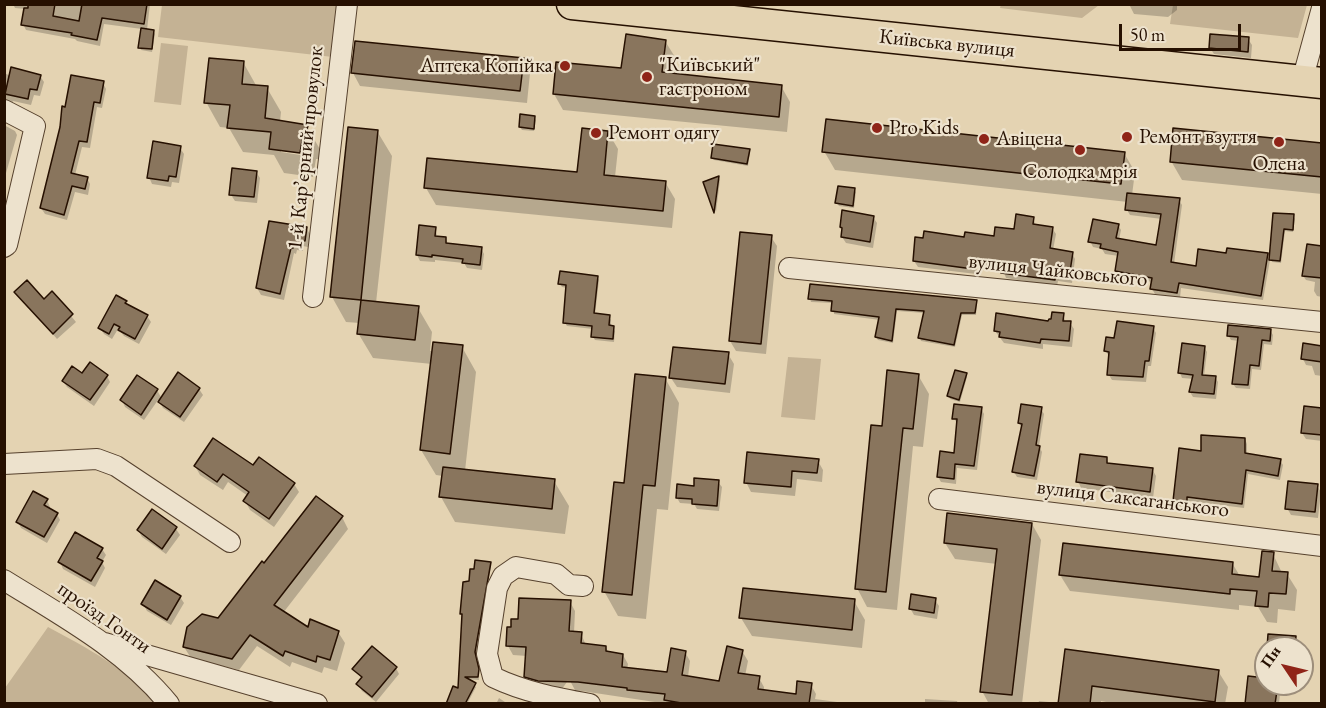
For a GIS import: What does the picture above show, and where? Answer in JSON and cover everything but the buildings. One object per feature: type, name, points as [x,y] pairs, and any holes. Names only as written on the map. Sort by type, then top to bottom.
[{"type":"main road","name":"Київська вулиця","points":[[572,4],[1312,82]]},
{"type":"street","name":"1-й Карʼєрний провулок","points":[[313,297],[346,4]]},
{"type":"street","points":[[1312,82],[1322,8]]},
{"type":"street","points":[[4,110],[35,126],[7,245],[4,247]]},
{"type":"street","name":"вулиця Чайковського","points":[[789,268],[1322,322]]},
{"type":"street","points":[[4,464],[97,459],[116,466],[230,542]]},
{"type":"street","name":"вулиця Саксаганського","points":[[939,499],[1322,546]]},
{"type":"street","points":[[583,586],[569,585],[555,574],[516,567],[503,576],[497,588],[487,654],[493,677],[547,696],[590,704]]},
{"type":"street","name":"проїзд Гонти","points":[[4,580],[105,643],[152,682],[169,704]]},
{"type":"street","points":[[105,643],[317,704]]},
{"type":"shaded area","points":[[1001,4],[1099,5],[1082,18],[1000,8]]},
{"type":"shaded area","points":[[1173,4],[1307,5],[1298,38],[1170,24]]},
{"type":"shaded area","points":[[162,5],[340,5],[333,57],[158,37]]},
{"type":"shaded area","points":[[161,43],[188,46],[181,105],[154,102]]},
{"type":"shaded area","points":[[788,357],[821,359],[815,420],[781,417]]},
{"type":"shaded area","points":[[48,627],[121,670],[158,704],[5,704],[5,688]]},
{"type":"place","name":"Аптека Копійка","points":[[565,66]]},
{"type":"place","name":"\"Київський\" гастроном","points":[[647,77]]},
{"type":"place","name":"Pro Kids","points":[[877,128]]},
{"type":"place","name":"Ремонт одягу","points":[[596,133]]},
{"type":"place","name":"Ремонт взуття","points":[[1127,137]]},
{"type":"place","name":"Авіцена","points":[[984,139]]},
{"type":"place","name":"Олена","points":[[1279,142]]},
{"type":"place","name":"Солодка мрія","points":[[1080,150]]}]
